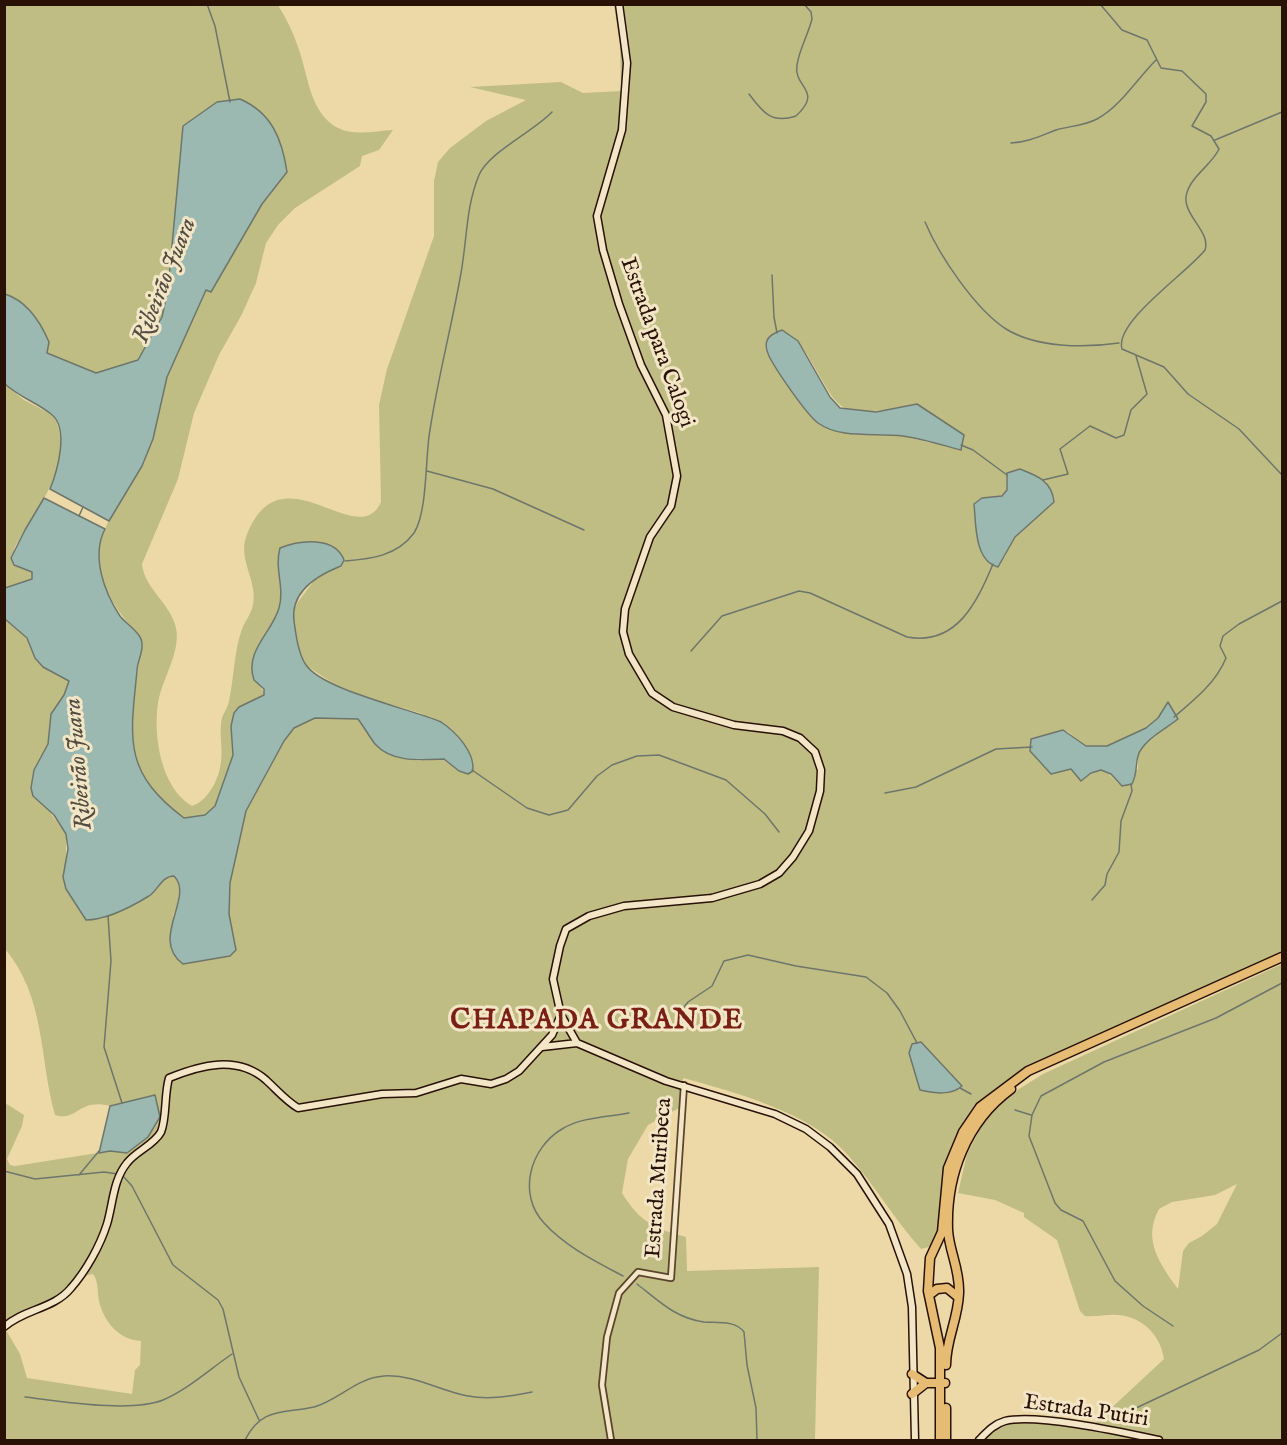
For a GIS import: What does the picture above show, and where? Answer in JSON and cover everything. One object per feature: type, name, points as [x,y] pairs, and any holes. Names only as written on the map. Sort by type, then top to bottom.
[{"type":"highway","points":[[946,1440],[940,1348],[928,1295],[930,1258],[942,1232],[944,1190],[954,1152],[963,1132],[980,1107],[1028,1071],[1282,959]]},
{"type":"highway","points":[[939,1440],[946,1348],[957,1320],[958,1268],[948,1232],[953,1178],[965,1144],[975,1126],[996,1101],[1013,1087],[1040,1071],[1282,959]]},
{"type":"highway","points":[[928,1295],[937,1289],[947,1288],[958,1297]]},
{"type":"highway","points":[[912,1374],[926,1383],[943,1383]]},
{"type":"highway","points":[[912,1394],[926,1383]]},
{"type":"street","name":"Estrada para Calogi","points":[[577,1043],[561,1015],[553,979],[566,929],[589,916],[624,906],[712,898],[760,884],[779,873],[793,857],[809,831],[820,792],[821,770],[815,752],[800,738],[783,731],[734,725],[673,707],[652,693],[629,654],[622,632],[625,609],[650,537],[671,506],[677,476],[666,415],[642,365],[619,304],[603,250],[597,216],[622,130],[627,63],[619,4]]},
{"type":"street","points":[[4,1328],[27,1311],[56,1302],[72,1288],[93,1255],[107,1225],[113,1196],[126,1163],[158,1137],[162,1130],[164,1099],[169,1078],[190,1069],[213,1066],[247,1067],[286,1101],[298,1108],[382,1094],[416,1093],[461,1079],[491,1084],[506,1080],[519,1071],[552,1035],[561,1015]]},
{"type":"street","points":[[542,1047],[577,1043],[633,1068],[775,1114],[806,1129],[830,1147],[856,1174],[889,1224],[905,1265],[912,1307],[912,1394],[915,1440]]},
{"type":"street","name":"Estrada Muribeca","points":[[611,1440],[602,1385],[607,1337],[619,1293],[638,1272],[671,1278],[684,1085]]},
{"type":"street","name":"Estrada Putiri","points":[[980,1440],[997,1424],[1014,1420],[1074,1424],[1159,1440]]},
{"type":"shaded area","points":[[4,5],[278,5],[296,41],[315,103],[328,121],[338,128],[351,132],[393,130],[379,150],[362,156],[360,166],[295,208],[278,225],[266,243],[256,283],[219,355],[194,413],[178,479],[142,564],[147,581],[173,619],[177,637],[174,656],[158,703],[158,745],[166,774],[173,787],[181,798],[192,806],[209,793],[219,772],[222,718],[229,701],[239,637],[251,611],[254,596],[244,545],[261,511],[278,500],[298,499],[355,516],[370,515],[381,502],[379,405],[387,369],[434,236],[434,181],[438,162],[450,148],[486,121],[526,100],[470,87],[561,82],[583,93],[621,91],[620,46],[614,5],[1282,5],[1282,952],[1021,1071],[959,1141],[941,1244],[921,1249],[857,1165],[831,1139],[793,1115],[726,1090],[683,1078],[683,1106],[648,1125],[628,1159],[622,1193],[635,1211],[648,1223],[686,1237],[687,1271],[819,1267],[815,1440],[5,1440],[5,1321],[5,1103],[24,1115],[22,1126],[7,1159],[10,1165],[15,1166],[110,1151],[127,1153],[148,1137],[158,1123],[114,1104],[110,1106],[91,1105],[69,1115],[55,1115],[35,1008],[18,968],[5,949],[5,619],[27,639],[35,658],[43,667],[69,681],[64,695],[51,714],[48,744],[34,770],[31,787],[66,834],[66,889],[83,917],[88,920],[102,919],[149,896],[165,879],[174,876],[179,890],[173,916],[236,950],[229,914],[230,883],[246,811],[284,741],[294,728],[315,718],[358,719],[398,757],[420,761],[444,759],[474,764],[451,729],[420,713],[359,695],[331,682],[307,666],[297,644],[293,614],[295,606],[318,575],[341,567],[344,560],[333,547],[316,542],[306,542],[280,549],[278,564],[281,601],[276,616],[258,646],[252,662],[252,674],[264,695],[239,707],[234,713],[233,755],[215,806],[205,815],[184,818],[154,794],[146,784],[138,766],[132,730],[141,638],[118,610],[106,590],[99,567],[101,543],[109,520],[147,454],[171,367],[206,290],[211,292],[262,204],[287,172],[282,147],[268,121],[240,99],[217,102],[183,126],[168,289],[162,317],[138,360],[96,373],[46,353],[43,334],[35,317],[23,303],[5,294]],"holes":[[[798,341],[831,395],[840,405],[851,410],[866,412],[917,404],[948,426],[961,450],[902,436],[852,434],[814,419],[804,405]],[[1006,477],[1046,481],[1053,495],[1014,539],[1005,557],[986,560],[981,553],[974,503],[982,498],[1002,497],[1007,490]],[[1168,703],[1177,719],[1144,746],[1138,755],[1138,769],[1119,784],[1106,771],[1096,770],[1087,777],[1071,769],[1046,769],[1037,760],[1067,731],[1086,746],[1107,746],[1146,728],[1158,718]],[[93,1274],[101,1309],[109,1323],[126,1337],[141,1341],[140,1365],[135,1370],[132,1394],[27,1378],[20,1354],[6,1330],[5,1321],[12,1316],[69,1295],[81,1279]]]},
{"type":"shaded area","points":[[4,384],[24,400],[53,415],[60,432],[61,450],[51,485],[14,549],[23,569],[32,572],[32,579],[5,588]]},
{"type":"shaded area","points":[[1282,964],[1282,1440],[978,1440],[990,1425],[1006,1418],[1092,1426],[1164,1359],[1158,1340],[1146,1326],[1138,1321],[1120,1315],[1085,1316],[1080,1311],[1057,1240],[1024,1217],[1024,1213],[995,1200],[958,1193],[967,1154],[981,1127],[1003,1099],[1043,1074]],"holes":[[[1237,1184],[1217,1224],[1189,1243],[1183,1251],[1178,1289],[1155,1251],[1152,1231],[1159,1209],[1172,1202],[1215,1195]]]},
{"type":"water","points":[[240,99],[260,112],[274,128],[287,172],[262,204],[211,292],[206,290],[167,377],[153,439],[142,466],[109,521],[50,489],[60,450],[60,429],[51,414],[5,384],[5,294],[20,302],[37,319],[49,342],[47,353],[96,373],[138,360],[162,317],[168,289],[183,126],[217,102]]},
{"type":"water","points":[[782,330],[798,341],[830,397],[840,408],[876,412],[917,404],[964,435],[961,450],[903,436],[848,434],[818,423],[806,411],[767,351],[766,342],[770,336]]},
{"type":"water","points":[[1020,469],[1043,480],[1053,495],[1054,502],[1015,537],[998,567],[984,557],[980,549],[974,504],[982,498],[1002,496],[1007,490],[1007,473]]},
{"type":"water","points":[[44,498],[105,529],[99,551],[101,574],[114,606],[120,616],[137,632],[142,644],[137,668],[133,717],[135,753],[140,769],[150,785],[184,818],[205,815],[215,806],[233,755],[231,726],[234,713],[239,707],[264,695],[264,689],[254,680],[253,660],[260,642],[276,617],[281,600],[278,563],[280,548],[297,543],[325,544],[339,552],[344,560],[341,566],[315,579],[296,601],[294,621],[299,649],[306,665],[315,674],[348,691],[441,722],[453,731],[468,750],[473,771],[468,774],[459,771],[444,759],[407,759],[390,754],[375,744],[358,719],[315,718],[294,728],[284,741],[246,811],[230,883],[229,914],[236,950],[230,956],[183,964],[174,954],[170,943],[179,885],[174,876],[166,878],[149,896],[127,908],[102,918],[86,920],[66,889],[63,877],[68,849],[66,834],[54,815],[33,796],[31,788],[34,770],[48,744],[51,714],[64,695],[69,681],[43,667],[35,658],[27,638],[5,619],[5,588],[32,579],[32,572],[14,565],[11,558]]},
{"type":"water","points":[[1168,702],[1178,719],[1140,750],[1132,784],[1122,786],[1111,774],[1101,770],[1091,773],[1081,781],[1071,769],[1051,774],[1030,751],[1031,739],[1063,730],[1086,746],[1107,746],[1146,728],[1158,718]]},
{"type":"water","points":[[921,1042],[962,1086],[948,1092],[920,1090],[909,1053],[912,1044]]},
{"type":"water","points":[[155,1095],[160,1117],[148,1137],[127,1153],[110,1151],[99,1153],[110,1106]]},
{"type":"waterway","name":"Ribeirão Juara","points":[[207,4],[215,26],[230,102]]},
{"type":"waterway","points":[[749,94],[759,107],[774,118],[796,116],[804,107],[808,95],[799,79],[797,65],[812,19],[811,12],[804,4]]},
{"type":"waterway","points":[[1100,4],[1122,30],[1147,40],[1161,68],[1182,71],[1206,94],[1206,102],[1192,126],[1211,136],[1219,149],[1195,178],[1186,197],[1189,211],[1204,237],[1205,250],[1129,325],[1123,338],[1122,349],[1164,367],[1188,394],[1239,429],[1282,475]]},
{"type":"waterway","points":[[1011,143],[1087,123],[1106,114],[1156,60]]},
{"type":"waterway","points":[[345,561],[383,555],[400,547],[414,533],[419,523],[424,498],[428,441],[433,410],[457,293],[469,211],[475,187],[479,175],[492,158],[552,112]]},
{"type":"waterway","points":[[1215,140],[1282,112]]},
{"type":"waterway","points":[[925,222],[939,250],[970,295],[1006,329],[1032,340],[1061,345],[1091,346],[1119,343]]},
{"type":"waterway","points":[[772,275],[777,333]]},
{"type":"waterway","points":[[1043,480],[1068,474],[1060,449],[1090,426],[1116,438],[1124,435],[1131,410],[1147,394],[1136,356]]},
{"type":"waterway","points":[[961,445],[973,450],[1007,475]]},
{"type":"waterway","points":[[427,471],[493,489],[584,530]]},
{"type":"waterway","name":"Ribeirão Juara","points":[[79,516],[83,507]]},
{"type":"waterway","points":[[691,651],[722,616],[799,591],[810,593],[907,637],[924,638],[939,635],[952,628],[963,618],[980,593],[993,564]]},
{"type":"waterway","points":[[1174,717],[1203,691],[1222,667],[1226,658],[1220,646],[1223,636],[1239,624],[1282,601]]},
{"type":"waterway","points":[[885,793],[916,787],[996,749],[1032,747]]},
{"type":"waterway","points":[[472,770],[527,808],[549,815],[568,810],[597,776],[612,765],[637,756],[659,755],[726,780],[765,814],[779,832]]},
{"type":"waterway","points":[[1092,900],[1105,885],[1107,874],[1119,852],[1121,821],[1132,791],[1131,784]]},
{"type":"waterway","name":"Ribeirão Juara","points":[[108,916],[111,961],[104,1047],[122,1103]]},
{"type":"waterway","points":[[677,1016],[688,1002],[712,986],[724,961],[748,955],[796,966],[866,977],[887,993],[900,1011],[917,1043]]},
{"type":"waterway","points":[[1173,1326],[1143,1306],[1115,1281],[1083,1221],[1061,1210],[1055,1203],[1029,1136],[1032,1115],[1041,1096],[1104,1062],[1216,1018],[1282,983]]},
{"type":"waterway","points":[[960,1088],[971,1094]]},
{"type":"waterway","points":[[1015,1110],[1031,1115]]},
{"type":"waterway","points":[[623,1276],[581,1253],[553,1232],[536,1211],[529,1186],[535,1159],[551,1137],[569,1125],[629,1113]]},
{"type":"waterway","name":"Ribeirão Juara","points":[[79,1175],[99,1151]]},
{"type":"waterway","points":[[4,1171],[35,1179],[104,1172],[118,1174]]},
{"type":"waterway","name":"Ribeirão Juara","points":[[123,1176],[132,1186],[173,1265],[218,1300],[223,1309],[239,1377],[259,1420]]},
{"type":"waterway","points":[[637,1284],[668,1308],[684,1317],[704,1322],[731,1324],[744,1332],[747,1365],[756,1408],[757,1440]]},
{"type":"waterway","points":[[1134,1409],[1259,1350],[1282,1333]]},
{"type":"waterway","points":[[25,1397],[95,1405],[149,1404],[181,1391],[232,1354]]},
{"type":"waterway","points":[[245,1440],[258,1422],[266,1417],[323,1404],[356,1385],[384,1376],[416,1380],[458,1394],[484,1398],[532,1392]]},
{"type":"district","name":"CHAPADA GRANDE","points":[[597,1022]]}]
